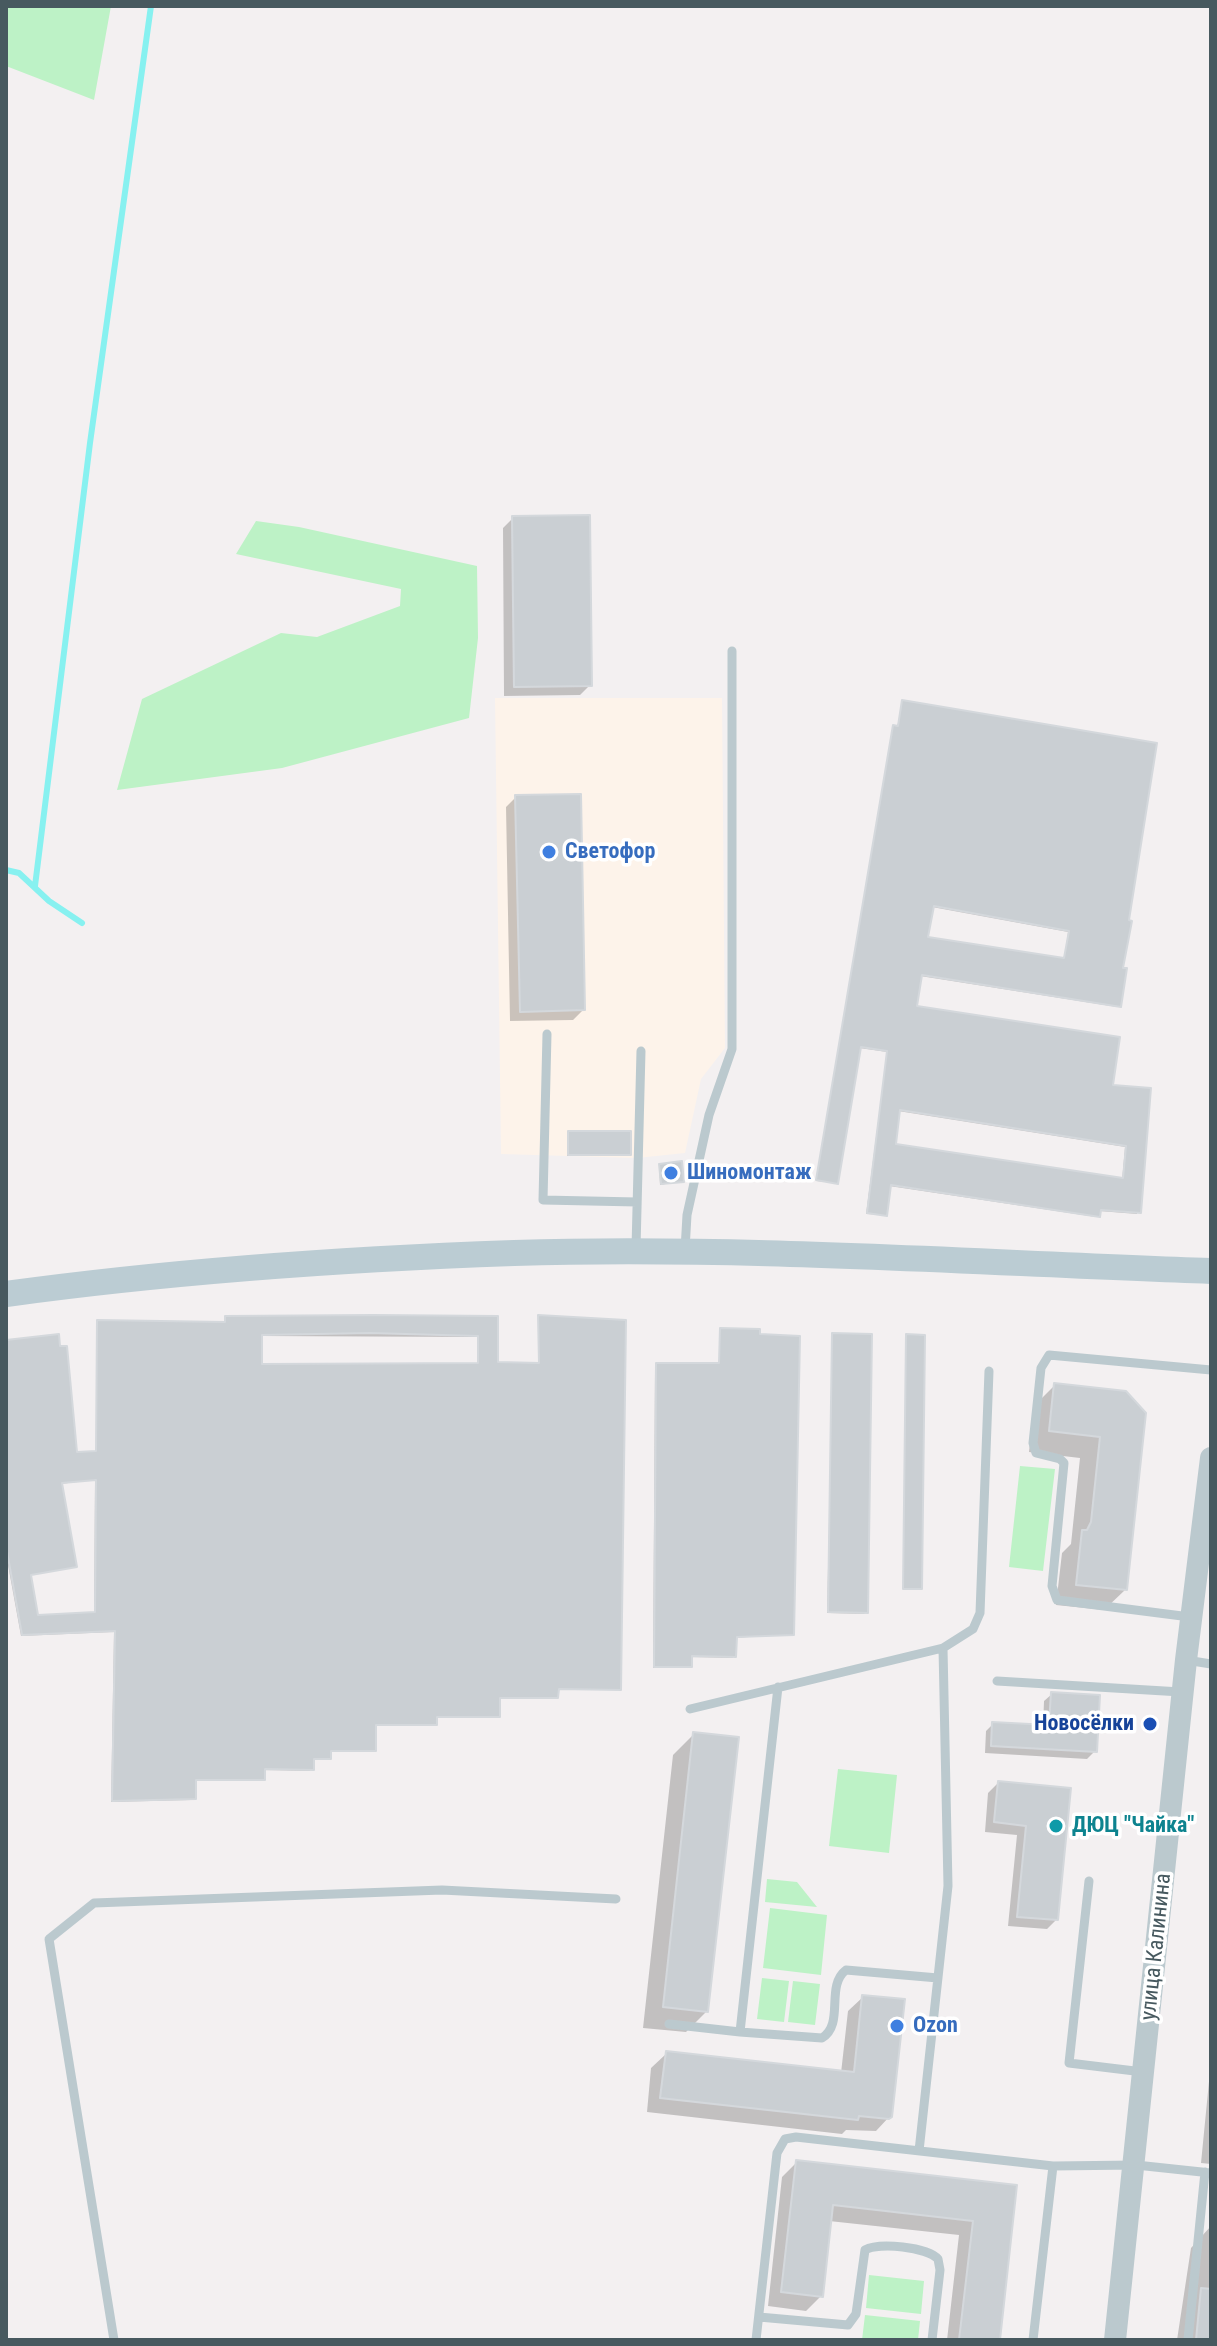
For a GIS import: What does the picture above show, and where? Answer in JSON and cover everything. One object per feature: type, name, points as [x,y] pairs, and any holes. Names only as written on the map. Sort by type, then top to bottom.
[{"type":"main road","points":[[6,1294],[87,1283],[297,1264],[515,1253],[685,1254],[1211,1271]]},
{"type":"street","name":"улица Калинина","points":[[1115,2340],[1136,2165],[1186,1660],[1211,1458]]},
{"type":"lane","points":[[685,1254],[687,1215],[709,1115],[732,1049],[732,651]]},
{"type":"lane","points":[[547,1034],[543,1200],[637,1202]]},
{"type":"lane","points":[[636,1253],[641,1051]]},
{"type":"lane","points":[[1191,1617],[1057,1600],[1052,1586],[1064,1463],[1060,1459],[1036,1453],[1033,1443],[1041,1368],[1049,1355],[1211,1370]]},
{"type":"lane","points":[[690,1709],[943,1648],[973,1629],[980,1613],[989,1371]]},
{"type":"lane","points":[[919,2151],[948,1886],[943,1648]]},
{"type":"lane","points":[[1186,1660],[1211,1664]]},
{"type":"lane","points":[[997,1681],[1183,1693]]},
{"type":"lane","points":[[740,2032],[778,1687]]},
{"type":"lane","points":[[1089,1881],[1069,2063],[1145,2072]]},
{"type":"lane","points":[[114,2340],[49,1939],[94,1903],[442,1890],[616,1899]]},
{"type":"lane","points":[[669,2024],[813,2040],[822,2038],[832,2027],[837,1985],[840,1975],[846,1970],[938,1978]]},
{"type":"lane","points":[[756,2340],[780,2144],[796,2137],[1053,2166],[1136,2165],[1208,2172],[1188,2340]]},
{"type":"lane","points":[[1033,2340],[1053,2166]]},
{"type":"lane","points":[[759,2317],[848,2325],[856,2314],[865,2250],[876,2246],[926,2252],[938,2259],[940,2270],[932,2340]]},
{"type":"shaded area","points":[[495,698],[722,698],[725,1048],[701,1079],[685,1153],[637,1158],[501,1154]]},
{"type":"green space","points":[[6,6],[111,6],[94,100],[6,66]]},
{"type":"green space","points":[[256,521],[299,527],[477,566],[478,638],[469,718],[282,768],[117,790],[142,699],[281,633],[317,637],[400,606],[401,589],[236,554]]},
{"type":"green space","points":[[1020,1466],[1055,1469],[1043,1571],[1009,1567]]},
{"type":"green space","points":[[838,1769],[897,1775],[889,1853],[829,1846]]},
{"type":"green space","points":[[767,1879],[797,1882],[817,1907],[765,1902]]},
{"type":"green space","points":[[770,1908],[827,1915],[821,1975],[763,1968]]},
{"type":"green space","points":[[762,1978],[789,1981],[784,2022],[757,2019]]},
{"type":"green space","points":[[793,1981],[820,1984],[815,2025],[788,2022]]},
{"type":"green space","points":[[869,2275],[924,2281],[921,2314],[866,2308]]},
{"type":"green space","points":[[865,2315],[920,2321],[918,2340],[862,2340]]},
{"type":"building","points":[[590,515],[592,686],[514,687],[512,516]]},
{"type":"building","points":[[902,700],[1157,743],[1129,920],[1132,921],[1123,968],[1127,968],[1121,1007],[922,975],[917,1006],[1120,1037],[1113,1085],[1151,1088],[1141,1213],[1101,1210],[1100,1217],[891,1185],[887,1216],[867,1213],[887,1051],[861,1047],[838,1184],[816,1180],[893,725],[898,726]],"holes":[[[934,906],[1069,931],[1064,958],[928,937]],[[900,1110],[1126,1146],[1123,1178],[896,1144]]]},
{"type":"building","name":"Светофор","points":[[581,794],[585,1010],[520,1012],[515,795]]},
{"type":"building","points":[[568,1131],[631,1131],[631,1155],[568,1155]]},
{"type":"building","name":"Шиномонтаж","points":[[682,1161],[684,1182],[661,1184],[659,1164]]},
{"type":"building","points":[[538,1315],[626,1320],[621,1690],[559,1689],[558,1698],[500,1698],[500,1717],[437,1717],[437,1725],[376,1725],[376,1751],[331,1751],[331,1759],[314,1759],[314,1770],[265,1769],[265,1780],[196,1780],[196,1799],[112,1801],[115,1631],[22,1635],[6,1546],[6,1340],[59,1334],[60,1346],[67,1346],[77,1452],[96,1451],[97,1320],[225,1322],[225,1316],[498,1316],[498,1362],[539,1363]],"holes":[[[370,1333],[478,1336],[478,1363],[262,1364],[262,1335]],[[96,1480],[95,1612],[38,1615],[31,1575],[77,1567],[62,1483]]]},
{"type":"building","points":[[720,1328],[760,1329],[760,1334],[800,1336],[794,1635],[737,1637],[736,1657],[692,1656],[692,1667],[654,1667],[656,1363],[719,1363]]},
{"type":"building","points":[[832,1333],[872,1334],[868,1613],[828,1612]]},
{"type":"building","points":[[906,1334],[925,1335],[922,1589],[903,1589]]},
{"type":"building","points":[[1054,1383],[1126,1391],[1146,1413],[1127,1590],[1076,1585],[1082,1530],[1087,1530],[1091,1522],[1100,1437],[1049,1431]]},
{"type":"building","points":[[1051,1692],[1100,1695],[1097,1752],[991,1746],[992,1722],[1049,1725]]},
{"type":"building","points":[[693,1732],[739,1737],[708,2012],[663,2007]]},
{"type":"building","points":[[998,1781],[1071,1788],[1058,1920],[1017,1917],[1026,1826],[994,1822]]},
{"type":"building","points":[[862,1995],[905,1999],[892,2117],[889,2119],[859,2116],[858,2120],[660,2098],[666,2051],[854,2072]]},
{"type":"building","points":[[796,2160],[1017,2185],[1000,2340],[959,2340],[973,2221],[833,2205],[823,2297],[781,2292]]},
{"type":"building","points":[[1201,2288],[1211,2289],[1211,2340],[1196,2340]]},
{"type":"waterway","points":[[35,886],[90,443],[151,6]]},
{"type":"waterway","points":[[6,870],[19,873],[49,901],[82,923]]},
{"type":"place","name":"Светофор","points":[[549,852]]},
{"type":"place","name":"Шиномонтаж","points":[[671,1173]]},
{"type":"place","name":"Новосёлки","points":[[1150,1724]]},
{"type":"place","name":"ДЮЦ \"Чайка\"","points":[[1056,1826]]},
{"type":"place","name":"Ozon","points":[[897,2026]]}]
